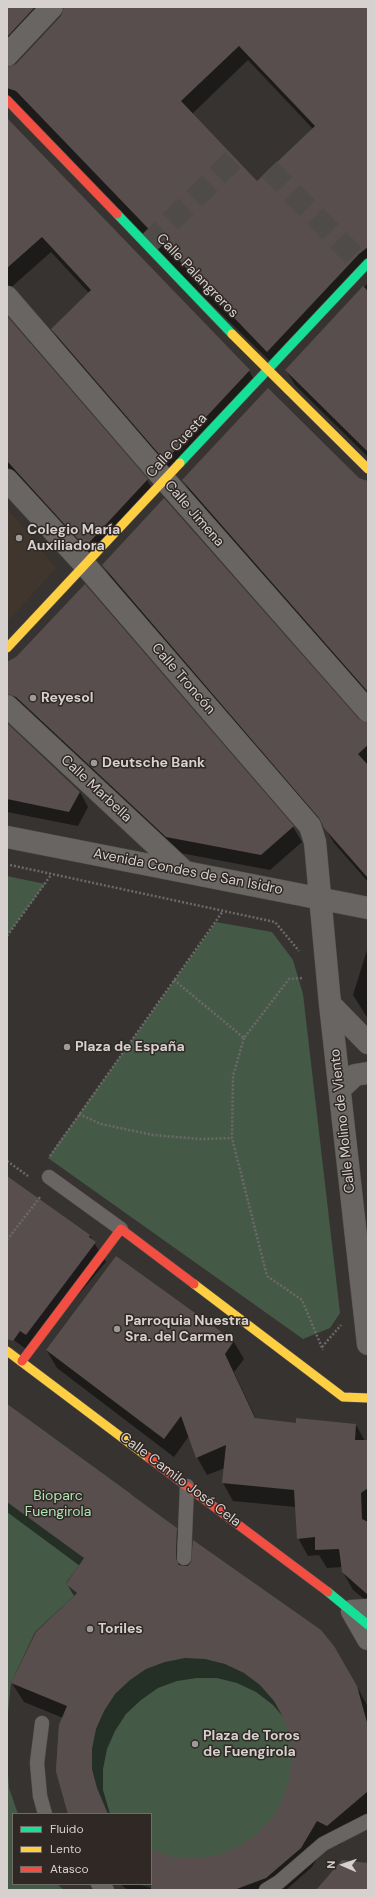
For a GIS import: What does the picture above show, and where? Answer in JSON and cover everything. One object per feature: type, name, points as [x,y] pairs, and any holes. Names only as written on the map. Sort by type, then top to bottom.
[{"type":"street","points":[[7,55],[52,7]]},
{"type":"street","name":"Calle Palangreros","points":[[7,100],[267,370],[368,469]]},
{"type":"street","name":"Calle Cuesta","points":[[7,648],[267,370],[367,267]]},
{"type":"street","name":"Calle Jimena","points":[[7,297],[164,480],[368,711]]},
{"type":"street","name":"Calle Troncón","points":[[7,480],[85,565],[310,826],[315,842],[320,898]]},
{"type":"street","name":"Calle Marbella","points":[[7,706],[185,872]]},
{"type":"street","name":"Avenida Condes de San Isidro","points":[[7,837],[368,908]]},
{"type":"street","name":"Calle Molino de Viento","points":[[320,898],[330,1004],[368,1344]]},
{"type":"street","points":[[330,1004],[368,1043]]},
{"type":"street","points":[[340,1089],[355,1075],[368,1073]]},
{"type":"street","points":[[22,1361],[121,1229],[343,1397],[368,1398]]},
{"type":"street","name":"Calle Camilo José Cela","points":[[7,1351],[187,1486],[363,1615],[368,1638]]},
{"type":"lane","points":[[49,1177],[121,1229]]},
{"type":"lane","points":[[184,1558],[187,1486]]},
{"type":"lane","points":[[42,1723],[37,1763],[40,1796],[46,1813]]},
{"type":"lane","points":[[266,1890],[279,1882],[323,1844],[368,1821]]},
{"type":"path","points":[[7,865],[275,922],[300,952],[302,958]]},
{"type":"path","points":[[7,936],[52,874]]},
{"type":"path","points":[[48,1158],[223,911]]},
{"type":"path","points":[[325,1355],[302,1300],[267,1276],[232,1138],[233,1076],[244,1038],[289,980],[328,978]]},
{"type":"path","points":[[174,980],[244,1038]]},
{"type":"path","points":[[79,1114],[101,1124],[153,1135],[200,1139],[232,1138]]},
{"type":"path","points":[[7,1161],[33,1179]]},
{"type":"path","points":[[7,1240],[42,1194]]},
{"type":"path","points":[[292,1358],[322,1348],[363,1299]]},
{"type":"shaded area","name":"Colegio María Auxiliadora","points":[[7,508],[56,568],[7,622]]},
{"type":"green space","points":[[7,876],[45,884],[7,936]]},
{"type":"green space","points":[[216,922],[272,932],[293,960],[303,994],[340,1313],[330,1328],[303,1339],[48,1158]]},
{"type":"green space","name":"Bioparc Fuengirola","points":[[7,1404],[131,1494],[66,1583],[77,1593],[35,1632],[11,1683],[7,1722]]},
{"type":"green space","name":"Plaza de Toros de Fuengirola","points":[[277,1644],[324,1808],[301,1848],[266,1878],[234,1890],[157,1890],[140,1885],[152,1885],[152,1813],[68,1813],[56,1771],[59,1725],[77,1682],[107,1648]]},
{"type":"green space","points":[[7,1760],[9,1788],[18,1813],[12,1813],[12,1885],[58,1885],[64,1890],[7,1890]]},
{"type":"building","points":[[7,7],[35,7],[7,37]]},
{"type":"building","points":[[64,7],[368,7],[368,247],[359,254],[267,352],[16,91],[7,88],[7,67],[16,64],[61,16]],"holes":[[[239,46],[315,126],[257,181],[181,101]]]},
{"type":"building","points":[[7,118],[250,370],[165,461],[51,329],[91,290],[42,237],[7,268]]},
{"type":"building","points":[[363,286],[368,291],[368,452],[285,370]]},
{"type":"building","points":[[7,316],[148,479],[85,547],[7,461]]},
{"type":"building","points":[[268,388],[359,478],[368,481],[368,692],[182,480]]},
{"type":"building","points":[[164,498],[359,719],[368,723],[368,745],[358,754],[368,765],[368,878],[324,828],[319,818],[102,565]]},
{"type":"building","points":[[85,584],[294,826],[261,855],[166,837],[16,697],[7,694],[7,662],[16,657]]},
{"type":"building","points":[[7,723],[80,792],[69,812],[7,799]]},
{"type":"building","points":[[7,1176],[90,1235],[89,1237],[96,1242],[26,1335],[20,1331],[13,1341],[7,1339]]},
{"type":"building","points":[[116,1256],[234,1341],[225,1354],[255,1418],[296,1423],[296,1418],[356,1424],[355,1440],[367,1440],[368,1488],[361,1493],[362,1519],[368,1522],[368,1595],[342,1572],[339,1549],[315,1550],[315,1537],[297,1539],[294,1490],[222,1483],[226,1445],[196,1458],[181,1416],[164,1439],[46,1350]]},
{"type":"building","points":[[7,1404],[177,1528],[176,1558],[179,1565],[188,1566],[191,1562],[193,1540],[321,1630],[334,1646],[357,1686],[368,1726],[367,1792],[327,1826],[317,1821],[301,1848],[266,1878],[234,1890],[151,1890],[152,1850],[174,1857],[196,1858],[218,1855],[238,1847],[257,1834],[272,1818],[283,1799],[289,1780],[292,1759],[290,1739],[284,1719],[274,1701],[260,1685],[244,1673],[225,1664],[205,1659],[185,1658],[165,1662],[146,1669],[130,1680],[115,1694],[104,1711],[96,1729],[92,1749],[92,1769],[97,1788],[108,1813],[68,1813],[56,1771],[59,1725],[67,1706],[11,1683],[36,1632],[77,1593],[66,1584],[84,1558],[7,1502]]},
{"type":"building","points":[[342,1860],[368,1863],[368,1890],[316,1890]]},
{"type":"tunnel","points":[[147,245],[235,158]]},
{"type":"tunnel","points":[[269,169],[365,267]]},
{"type":"traffic: fast","points":[[117,214],[232,334]]},
{"type":"traffic: fast","points":[[180,463],[368,263]]},
{"type":"traffic: fast","points":[[328,1592],[368,1625]]},
{"type":"traffic: slow","points":[[232,334],[368,469]]},
{"type":"traffic: slow","points":[[7,648],[180,463]]},
{"type":"traffic: slow","points":[[194,1284],[343,1397],[368,1398]]},
{"type":"traffic: slow","points":[[7,1351],[149,1458]]},
{"type":"traffic: jam","points":[[7,100],[117,214]]},
{"type":"traffic: jam","points":[[22,1361],[121,1229],[194,1284]]},
{"type":"traffic: jam","points":[[149,1458],[328,1592]]},
{"type":"place","name":"Colegio María Auxiliadora","points":[[19,538]]},
{"type":"place","name":"Reyesol","points":[[33,698]]},
{"type":"place","name":"Deutsche Bank","points":[[94,763]]},
{"type":"place","name":"Plaza de España","points":[[67,1047]]},
{"type":"place","name":"Parroquia Nuestra Sra. del Carmen","points":[[117,1329]]},
{"type":"place","name":"Toriles","points":[[90,1629]]},
{"type":"place","name":"Plaza de Toros de Fuengirola","points":[[195,1744]]}]
